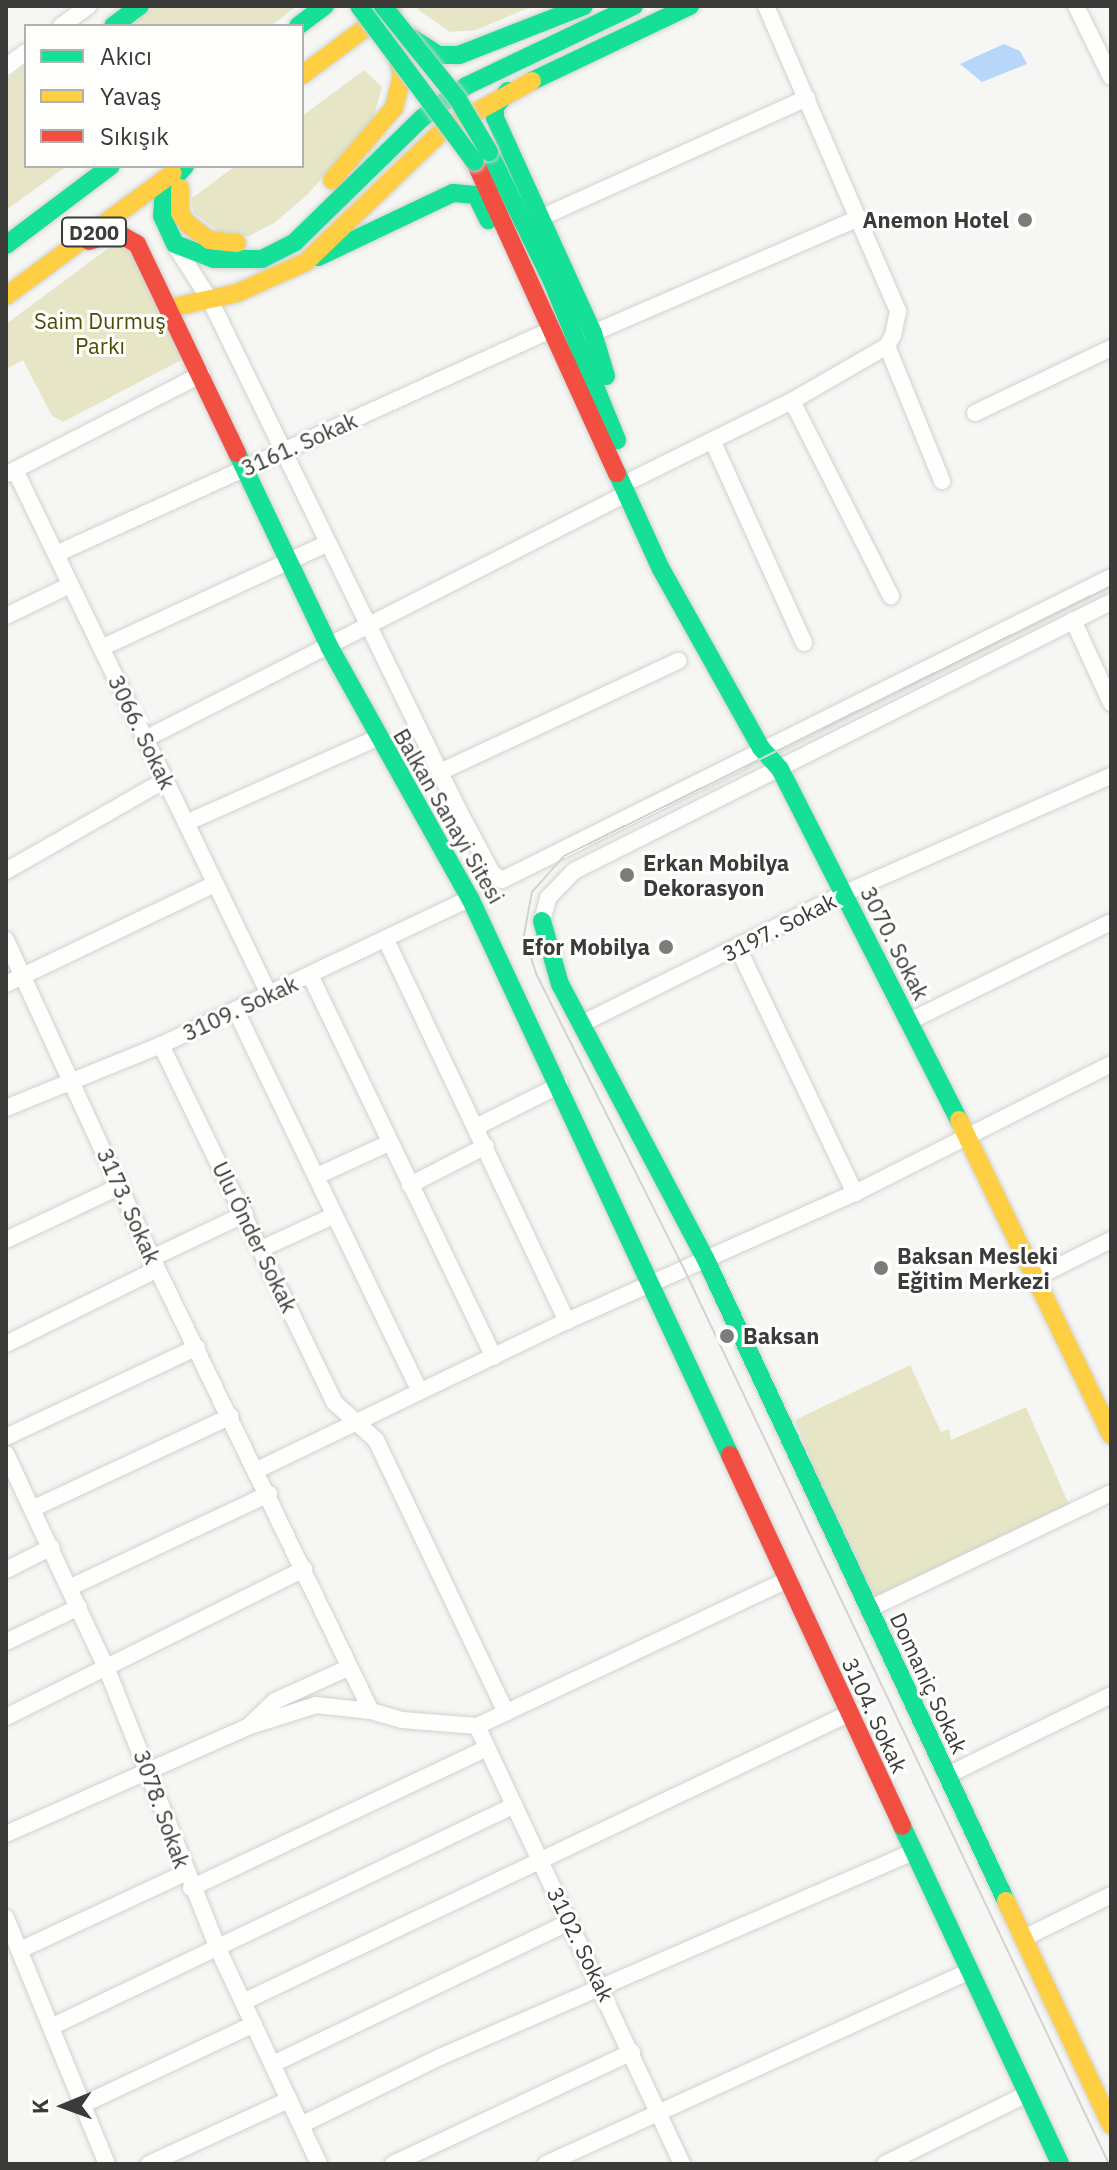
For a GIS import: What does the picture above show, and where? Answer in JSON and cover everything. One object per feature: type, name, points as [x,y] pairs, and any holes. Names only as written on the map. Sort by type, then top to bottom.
[{"type":"main road","points":[[116,24],[140,6]]},
{"type":"main road","points":[[359,6],[482,157],[591,416]]},
{"type":"main road","points":[[383,6],[409,36],[552,281],[613,432],[630,486]]},
{"type":"main road","points":[[304,74],[395,6]]},
{"type":"main road","points":[[409,36],[438,55],[459,55],[584,6]]},
{"type":"main road","points":[[183,168],[164,189],[162,216],[175,244],[235,262],[262,259],[284,247],[422,118],[466,86],[634,6]]},
{"type":"main road","points":[[306,262],[442,131],[508,91],[690,6]]},
{"type":"main road","points":[[301,24],[324,7]]},
{"type":"main road","points":[[184,168],[177,197],[180,213],[197,232],[225,243],[268,236],[289,223],[382,127],[394,108],[402,76],[397,53]]},
{"type":"main road","points":[[508,91],[495,107],[495,118],[593,333],[613,397],[613,432]]},
{"type":"main road","name":"D200","points":[[6,245],[108,168]]},
{"type":"main road","name":"D200","points":[[6,296],[182,168]]},
{"type":"main road","points":[[170,308],[210,300],[306,262],[465,191],[476,195],[542,334],[630,486]]},
{"type":"main road","name":"Balkan Sanayi Sitesi","points":[[73,248],[116,232],[128,235],[170,308],[248,467],[330,648],[377,738],[470,898],[653,1282]]},
{"type":"main road","name":"3070. Sokak","points":[[630,486],[661,569],[768,744],[968,1137],[1035,1278],[1103,1399],[1111,1435]]},
{"type":"main road","name":"Domaniç Sokak","points":[[542,921],[550,962],[706,1260],[1111,2125]]},
{"type":"main road","name":"3104. Sokak","points":[[653,1282],[785,1581],[1060,2164]]},
{"type":"street","points":[[64,24],[89,6]]},
{"type":"street","points":[[766,6],[898,311],[887,346],[942,481]]},
{"type":"street","points":[[1076,6],[1111,77]]},
{"type":"street","points":[[6,67],[24,54]]},
{"type":"street","points":[[540,218],[807,98]]},
{"type":"street","points":[[593,333],[859,218]]},
{"type":"street","points":[[175,244],[210,300],[485,860],[502,880],[768,744],[1111,577]]},
{"type":"street","name":"3161. Sokak","points":[[56,554],[542,334]]},
{"type":"street","points":[[145,739],[330,648],[367,624],[712,440],[792,401],[887,346]]},
{"type":"street","points":[[975,413],[1111,348]]},
{"type":"street","points":[[10,472],[202,374]]},
{"type":"street","points":[[792,401],[891,596]]},
{"type":"street","points":[[712,440],[804,643]]},
{"type":"street","name":"3066. Sokak","points":[[10,472],[56,554],[269,994]]},
{"type":"street","points":[[101,648],[328,543]]},
{"type":"street","points":[[6,616],[70,585]]},
{"type":"street","points":[[542,921],[548,898],[574,871],[1111,602]]},
{"type":"street","points":[[1073,620],[1111,703]]},
{"type":"street","points":[[440,772],[678,661]]},
{"type":"street","points":[[186,823],[377,738]]},
{"type":"street","name":"3197. Sokak","points":[[581,1024],[843,894],[1111,776]]},
{"type":"street","points":[[6,871],[165,780]]},
{"type":"street","points":[[6,984],[215,884]]},
{"type":"street","name":"3109. Sokak","points":[[6,1108],[161,1045],[470,898]]},
{"type":"street","points":[[908,1022],[1111,922]]},
{"type":"street","name":"3173. Sokak","points":[[6,940],[152,1258],[269,1494],[348,1668],[371,1711]]},
{"type":"street","points":[[386,940],[567,1321]]},
{"type":"street","points":[[738,948],[855,1193]]},
{"type":"street","points":[[310,975],[494,1357]]},
{"type":"street","points":[[236,1011],[319,1175],[335,1215],[420,1391]]},
{"type":"street","name":"Ulu Önder Sokak","points":[[161,1045],[335,1403],[359,1421],[376,1440],[506,1713]]},
{"type":"street","points":[[257,1470],[567,1321],[855,1193],[1111,1064]]},
{"type":"street","points":[[476,1127],[560,1085]]},
{"type":"street","points":[[319,1175],[389,1143]]},
{"type":"street","points":[[410,1185],[486,1146]]},
{"type":"street","points":[[6,1240],[120,1186]]},
{"type":"street","points":[[6,1344],[152,1272],[152,1258],[245,1214]]},
{"type":"street","points":[[261,1249],[335,1215]]},
{"type":"street","points":[[1035,1278],[1111,1240]]},
{"type":"street","points":[[6,1437],[197,1347]]},
{"type":"street","points":[[34,1508],[231,1416]]},
{"type":"street","name":"3078. Sokak","points":[[6,1454],[71,1587],[151,1773],[188,1880],[319,2164]]},
{"type":"street","points":[[6,1494],[23,1487]]},
{"type":"street","points":[[869,1609],[1111,1493]]},
{"type":"street","points":[[71,1587],[269,1494]]},
{"type":"street","points":[[6,1570],[52,1547]]},
{"type":"street","points":[[6,1717],[304,1569]]},
{"type":"street","points":[[6,1834],[151,1773],[248,1727],[316,1705],[371,1711],[402,1720],[477,1726],[785,1581]]},
{"type":"street","points":[[6,1642],[79,1607]]},
{"type":"street","points":[[248,1727],[275,1701],[348,1668]]},
{"type":"street","points":[[946,1776],[1111,1695]]},
{"type":"street","points":[[243,2002],[848,1714]]},
{"type":"street","name":"3102. Sokak","points":[[477,1726],[660,2110],[682,2164]]},
{"type":"street","points":[[20,1950],[188,1880],[487,1748]]},
{"type":"street","points":[[51,2027],[515,1805]]},
{"type":"street","points":[[301,2125],[601,1985],[913,1852]]},
{"type":"street","points":[[1024,1938],[1111,1895]]},
{"type":"street","points":[[6,1918],[107,2164]]},
{"type":"street","points":[[273,2064],[570,1922]]},
{"type":"street","points":[[546,2164],[969,1971]]},
{"type":"street","points":[[82,2105],[254,2024]]},
{"type":"street","points":[[393,2164],[632,2052]]},
{"type":"street","points":[[885,2164],[1027,2094]]},
{"type":"street","points":[[149,2164],[289,2100]]},
{"type":"green space","points":[[155,6],[297,6],[274,24],[126,24]]},
{"type":"green space","points":[[421,6],[533,6],[476,30],[450,32],[417,9]]},
{"type":"green space","points":[[24,66],[24,168],[64,168],[6,210],[6,80]]},
{"type":"green space","points":[[364,70],[382,87],[373,120],[308,194],[274,223],[249,236],[226,237],[194,213],[191,199],[232,168],[304,168],[304,115]]},
{"type":"green space","name":"Saim Durmuş Parkı","points":[[122,238],[187,357],[63,422],[52,416],[23,360],[6,369],[6,324]]},
{"type":"green space","points":[[910,1365],[941,1432],[949,1429],[951,1440],[1026,1407],[1071,1509],[876,1603],[823,1492],[795,1420]]},
{"type":"water","points":[[1004,44],[1020,51],[1027,64],[982,82],[960,64]]},
{"type":"tram line","points":[[1109,2164],[684,1269],[536,973],[524,935],[532,892],[564,856],[1111,586]]},
{"type":"traffic: fast","points":[[116,24],[140,6]]},
{"type":"traffic: fast","points":[[301,24],[325,6]]},
{"type":"traffic: fast","points":[[359,6],[475,162]]},
{"type":"traffic: fast","points":[[383,6],[457,98],[489,152]]},
{"type":"traffic: fast","points":[[412,38],[438,55],[459,55],[584,6]]},
{"type":"traffic: fast","points":[[183,168],[164,189],[162,216],[175,244],[214,259],[262,259],[295,242],[422,118],[466,86],[634,6]]},
{"type":"traffic: fast","points":[[532,81],[690,6]]},
{"type":"traffic: fast","points":[[508,91],[495,107],[495,118],[593,333],[606,376]]},
{"type":"traffic: fast","points":[[489,152],[552,281],[617,440]]},
{"type":"traffic: fast","points":[[6,245],[108,168]]},
{"type":"traffic: fast","points":[[318,257],[453,193],[476,195],[488,220]]},
{"type":"traffic: fast","points":[[237,453],[330,648],[470,898],[730,1455]]},
{"type":"traffic: fast","points":[[617,473],[661,569],[761,748],[780,769],[959,1120]]},
{"type":"traffic: fast","points":[[542,921],[560,984],[706,1260],[1006,1901]]},
{"type":"traffic: fast","points":[[902,1826],[1060,2164]]},
{"type":"traffic: slow","points":[[304,74],[391,9]]},
{"type":"traffic: slow","points":[[332,180],[394,108],[402,76],[397,53]]},
{"type":"traffic: slow","points":[[170,308],[237,293],[306,262],[442,131],[532,81]]},
{"type":"traffic: slow","points":[[6,296],[173,173]]},
{"type":"traffic: slow","points":[[180,188],[180,213],[188,224],[209,240],[237,243]]},
{"type":"traffic: slow","points":[[959,1120],[1111,1435]]},
{"type":"traffic: slow","points":[[1006,1901],[1111,2125]]},
{"type":"traffic: jam","points":[[475,162],[617,473]]},
{"type":"traffic: jam","points":[[89,241],[116,232],[137,244],[237,453]]},
{"type":"traffic: jam","points":[[730,1455],[902,1826]]},
{"type":"place","name":"Anemon Hotel","points":[[1025,220]]},
{"type":"place","name":"Erkan Mobilya Dekorasyon","points":[[627,875]]},
{"type":"place","name":"Efor Mobilya","points":[[666,947]]},
{"type":"place","name":"Baksan Mesleki Eğitim Merkezi","points":[[881,1268]]},
{"type":"place","name":"Baksan","points":[[727,1336]]}]
